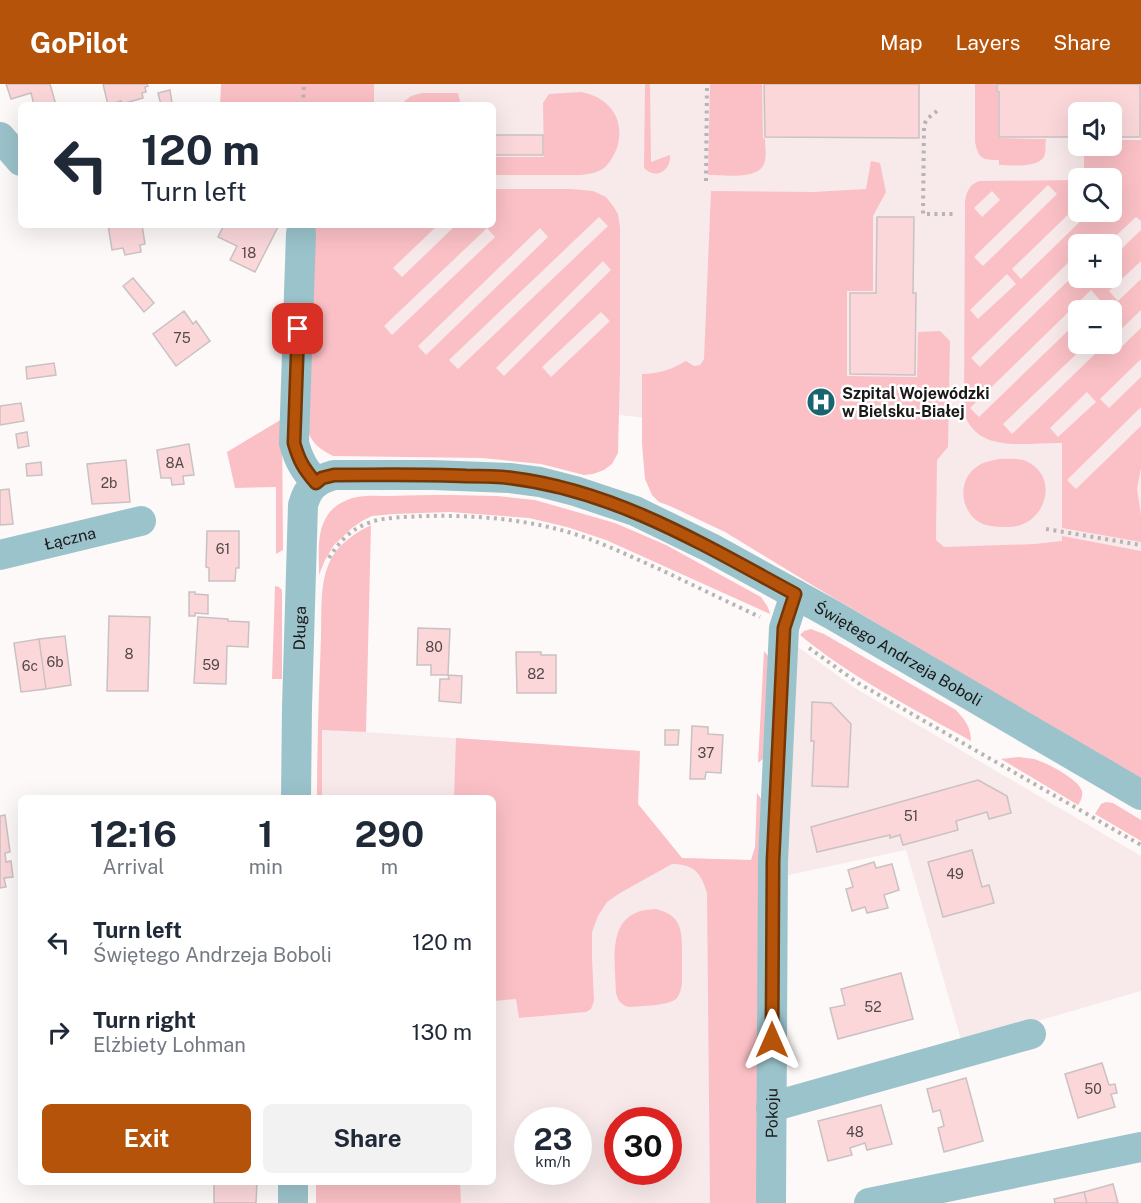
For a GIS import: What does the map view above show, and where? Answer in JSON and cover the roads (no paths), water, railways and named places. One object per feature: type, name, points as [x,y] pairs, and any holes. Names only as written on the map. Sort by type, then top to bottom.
[{"type":"street","points":[[0,137],[18,158]]},
{"type":"street","points":[[301,233],[294,443],[301,464],[325,479]]},
{"type":"street","name":"Świętego Andrzeja Boboli","points":[[325,479],[433,475],[509,478],[575,491],[644,515],[711,548],[868,634],[1141,795]]},
{"type":"street","name":"Długa","points":[[296,795],[302,515],[306,495],[325,479]]},
{"type":"street","name":"Łączna","points":[[0,555],[141,522]]},
{"type":"street","name":"Pokoju","points":[[771,1203],[773,861],[784,628],[795,594]]},
{"type":"street","points":[[771,1107],[1031,1034]]},
{"type":"street","points":[[869,1203],[1141,1147]]},
{"type":"street","points":[[293,1185],[293,1203]]},
{"type":"place","name":"Szpital Wojewódzki w Bielsku-Białej","points":[[821,402]]}]
